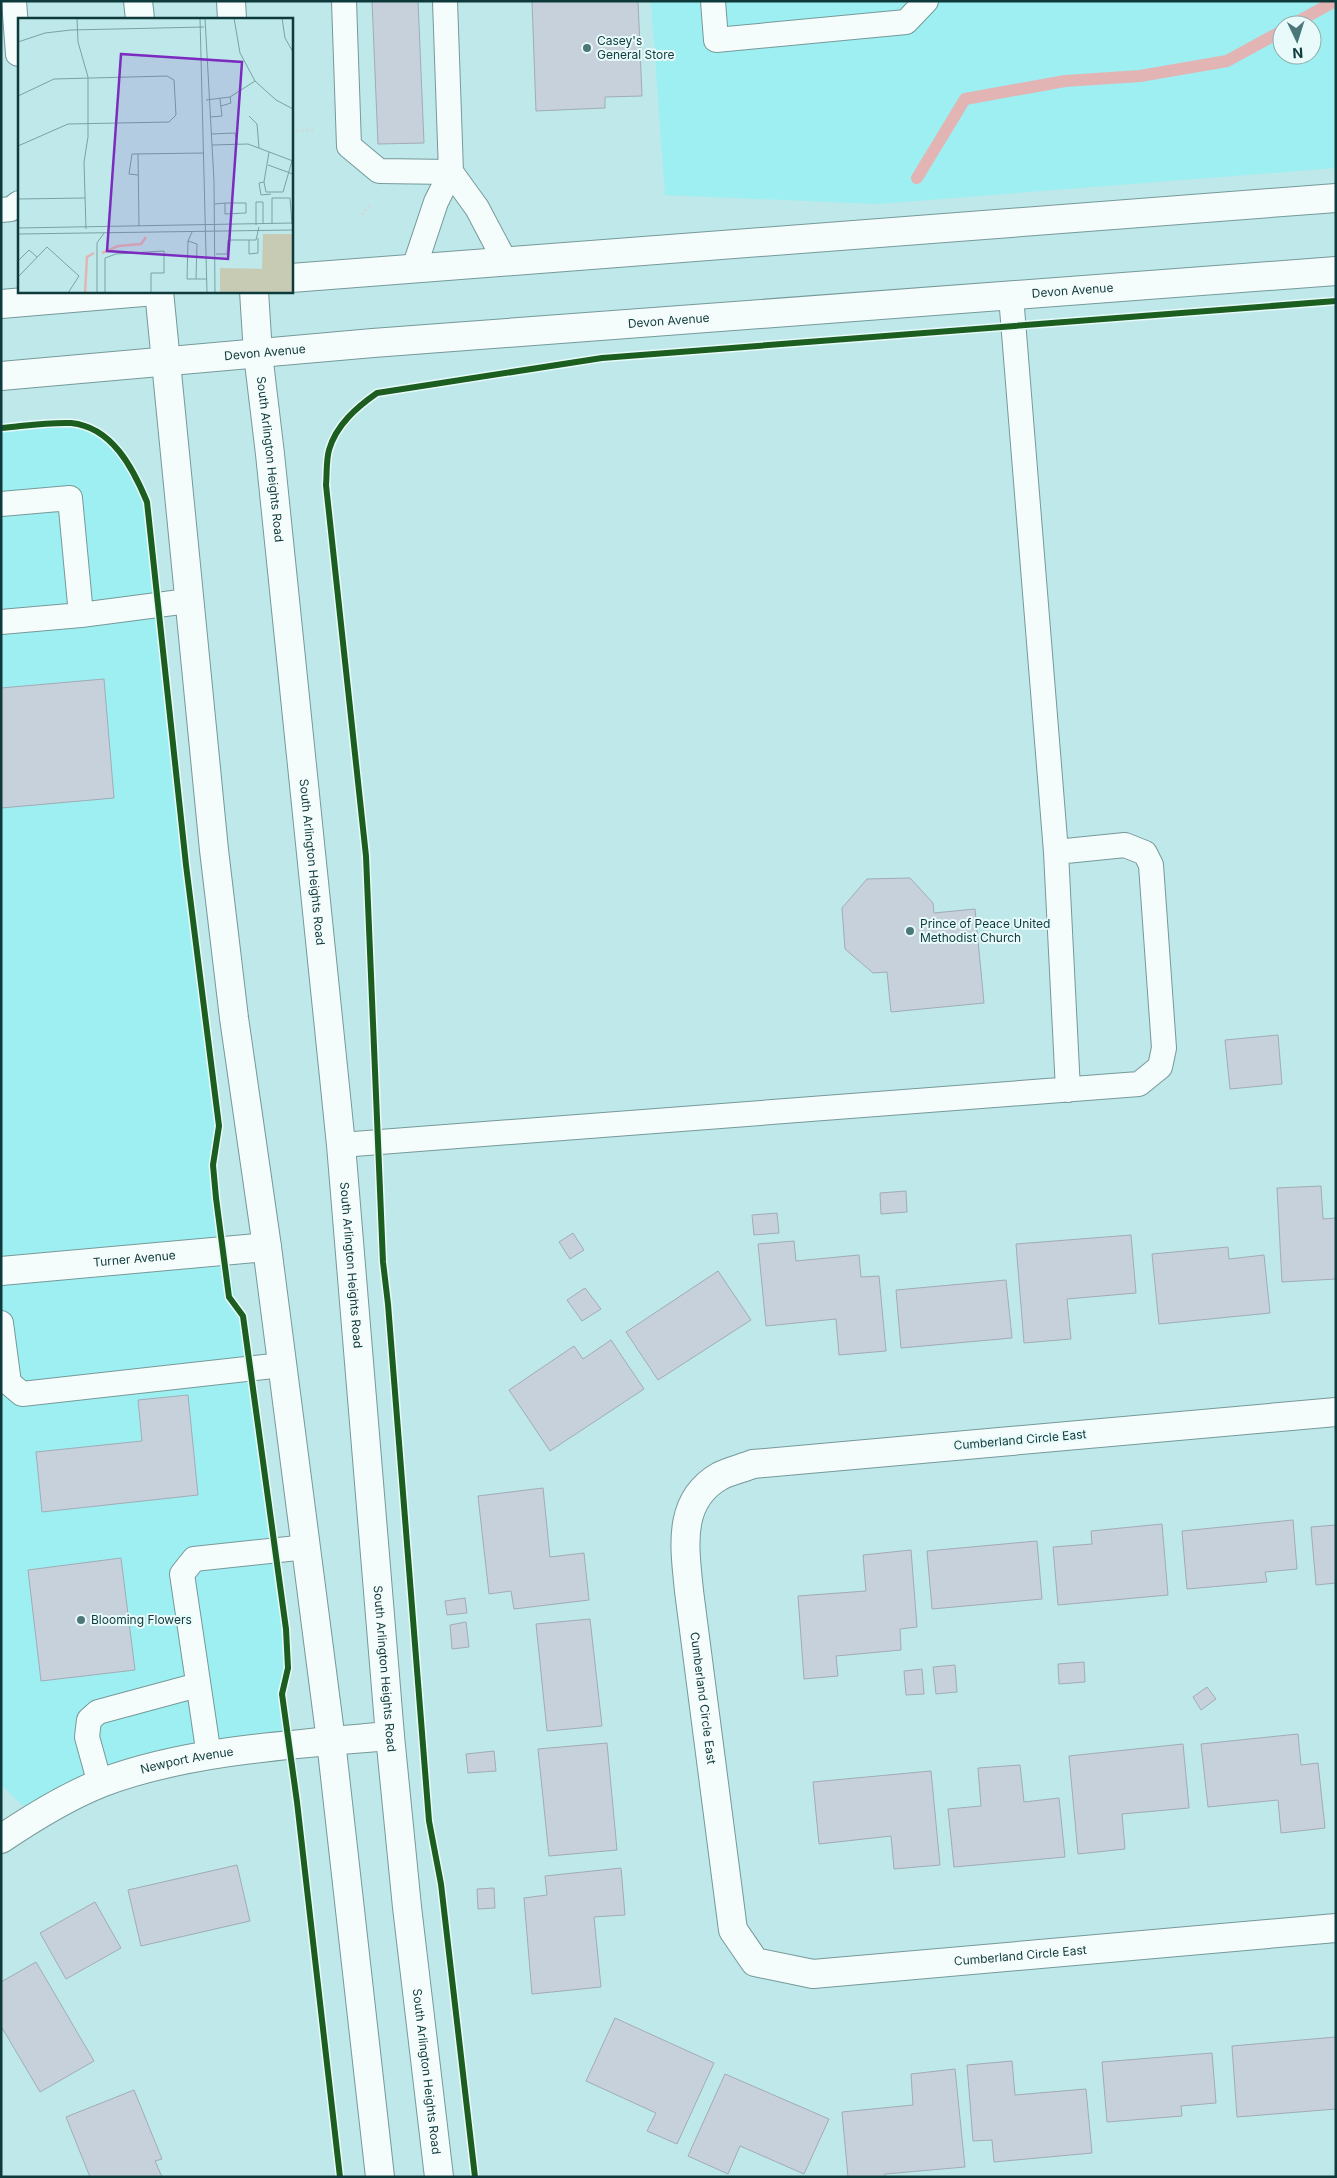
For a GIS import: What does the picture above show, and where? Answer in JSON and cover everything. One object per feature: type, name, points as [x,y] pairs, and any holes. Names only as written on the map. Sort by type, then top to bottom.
[{"type":"main road","points":[[138,1],[140,18]]},
{"type":"main road","points":[[231,1],[232,18]]},
{"type":"main road","points":[[292,278],[1336,198]]},
{"type":"main road","name":"Devon Avenue","points":[[1,376],[373,343],[1336,271]]},
{"type":"main road","points":[[1,304],[143,292]]},
{"type":"main road","points":[[159,292],[214,850],[234,1018],[267,1247],[331,1741],[380,2177]]},
{"type":"main road","name":"South Arlington Heights Road","points":[[254,292],[258,354],[342,1145],[390,1736],[407,1907],[439,2177]]},
{"type":"main road","name":"Turner Avenue","points":[[1,1271],[267,1247]]},
{"type":"main road","name":"Cumberland Circle East","points":[[1336,1412],[753,1464],[720,1476],[700,1492],[688,1514],[685,1548],[733,1930],[755,1962],[813,1974],[1336,1928]]},
{"type":"main road","name":"Newport Avenue","points":[[1,1839],[35,1817],[100,1784],[146,1769],[209,1756],[331,1741],[390,1736]]},
{"type":"lane","points":[[344,1],[349,146],[379,171],[452,172]]},
{"type":"lane","points":[[414,268],[436,202],[452,172],[445,1]]},
{"type":"lane","points":[[713,1],[716,40],[906,22],[926,1]]},
{"type":"lane","points":[[10,17],[18,54]]},
{"type":"lane","points":[[452,172],[477,208],[505,261]]},
{"type":"lane","points":[[1,210],[11,209],[18,204]]},
{"type":"lane","points":[[1011,296],[1056,852],[1068,1090]]},
{"type":"lane","points":[[1,504],[70,498],[80,616]]},
{"type":"lane","points":[[1,622],[80,616],[188,600]]},
{"type":"lane","points":[[342,1145],[1139,1084],[1160,1067],[1164,1048],[1151,865],[1145,853],[1125,845],[1056,852]]},
{"type":"lane","points":[[1,1324],[9,1383],[22,1394],[282,1365]]},
{"type":"lane","points":[[209,1756],[182,1574],[194,1559],[306,1547]]},
{"type":"lane","points":[[100,1784],[87,1736],[89,1720],[98,1712],[198,1685]]},
{"type":"path","points":[[292,131],[320,130]]},
{"type":"shaded area","points":[[651,1],[1336,1],[1336,168],[877,204],[665,195]]},
{"type":"shaded area","points":[[72,423],[95,431],[118,449],[135,472],[147,502],[186,865],[219,1126],[213,1165],[216,1198],[249,1367],[286,1629],[288,1668],[282,1694],[290,1745],[209,1756],[35,1817],[1,1785],[1,428]]},
{"type":"building","points":[[372,1],[418,1],[424,143],[378,144]]},
{"type":"building","name":"Casey's General Store","points":[[532,1],[638,1],[642,96],[605,97],[605,108],[536,111]]},
{"type":"building","points":[[104,679],[114,798],[1,808],[1,688]]},
{"type":"building","name":"Prince of Peace United Methodist Church","points":[[910,878],[933,903],[934,913],[975,909],[984,1003],[891,1012],[887,972],[873,973],[845,949],[842,908],[867,879]]},
{"type":"building","points":[[1278,1035],[1282,1084],[1230,1089],[1225,1040]]},
{"type":"building","points":[[1321,1186],[1323,1219],[1336,1218],[1336,1279],[1282,1282],[1277,1188]]},
{"type":"building","points":[[906,1191],[907,1212],[881,1214],[880,1193]]},
{"type":"building","points":[[777,1213],[779,1233],[754,1235],[752,1215]]},
{"type":"building","points":[[573,1233],[584,1250],[570,1259],[559,1242]]},
{"type":"building","points":[[1131,1235],[1136,1293],[1067,1299],[1071,1339],[1024,1343],[1016,1244]]},
{"type":"building","points":[[794,1241],[796,1261],[859,1255],[861,1277],[879,1276],[886,1351],[839,1355],[836,1319],[766,1326],[758,1244]]},
{"type":"building","points":[[1228,1247],[1229,1259],[1264,1255],[1270,1313],[1159,1324],[1152,1254]]},
{"type":"building","points":[[718,1271],[751,1320],[658,1380],[626,1332]]},
{"type":"building","points":[[1006,1280],[1012,1338],[901,1348],[896,1290]]},
{"type":"building","points":[[585,1288],[601,1309],[582,1321],[567,1300]]},
{"type":"building","points":[[611,1340],[644,1389],[550,1451],[509,1390],[574,1346],[583,1359]]},
{"type":"building","points":[[188,1395],[198,1495],[42,1512],[36,1452],[142,1441],[138,1400]]},
{"type":"building","points":[[543,1488],[550,1557],[584,1553],[589,1600],[514,1609],[511,1591],[489,1594],[478,1496]]},
{"type":"building","points":[[1293,1520],[1297,1569],[1265,1572],[1267,1582],[1187,1589],[1182,1531]]},
{"type":"building","points":[[1162,1524],[1168,1595],[1058,1605],[1053,1547],[1092,1544],[1091,1531]]},
{"type":"building","points":[[1336,1525],[1336,1583],[1316,1585],[1311,1527]]},
{"type":"building","points":[[1037,1541],[1042,1599],[932,1609],[927,1551]]},
{"type":"building","points":[[911,1550],[917,1627],[900,1629],[901,1650],[836,1656],[838,1676],[804,1679],[798,1596],[866,1591],[863,1555]]},
{"type":"building","name":"Blooming Flowers","points":[[121,1558],[135,1670],[41,1681],[28,1570]]},
{"type":"building","points":[[465,1598],[467,1613],[447,1615],[445,1601]]},
{"type":"building","points":[[590,1619],[602,1726],[547,1731],[536,1624]]},
{"type":"building","points":[[466,1622],[469,1647],[452,1649],[450,1625]]},
{"type":"building","points":[[1084,1662],[1085,1682],[1059,1684],[1058,1664]]},
{"type":"building","points":[[955,1665],[957,1692],[936,1694],[933,1667]]},
{"type":"building","points":[[922,1669],[924,1694],[906,1695],[904,1671]]},
{"type":"building","points":[[1207,1687],[1216,1699],[1201,1710],[1193,1697]]},
{"type":"building","points":[[1298,1734],[1301,1765],[1318,1763],[1325,1828],[1281,1833],[1278,1800],[1208,1807],[1201,1744]]},
{"type":"building","points":[[607,1743],[617,1850],[549,1856],[538,1749]]},
{"type":"building","points":[[1183,1744],[1189,1808],[1122,1814],[1125,1849],[1078,1854],[1069,1756]]},
{"type":"building","points":[[494,1751],[496,1771],[468,1773],[466,1754]]},
{"type":"building","points":[[1020,1765],[1024,1802],[1059,1798],[1065,1857],[954,1867],[948,1809],[981,1806],[978,1768]]},
{"type":"building","points":[[931,1771],[940,1865],[894,1869],[891,1836],[819,1844],[813,1782]]},
{"type":"building","points":[[237,1865],[250,1921],[141,1946],[128,1890]]},
{"type":"building","points":[[621,1868],[625,1915],[594,1917],[601,1987],[532,1994],[524,1898],[547,1895],[545,1876]]},
{"type":"building","points":[[494,1888],[495,1908],[478,1909],[477,1889]]},
{"type":"building","points":[[95,1902],[121,1948],[66,1979],[40,1933]]},
{"type":"building","points":[[36,1962],[94,2061],[40,2092],[1,2026],[1,1982]]},
{"type":"building","points":[[615,2018],[714,2063],[677,2144],[647,2131],[656,2113],[586,2081]]},
{"type":"building","points":[[1336,2037],[1336,2109],[1237,2117],[1232,2046]]},
{"type":"building","points":[[1212,2053],[1216,2103],[1181,2106],[1182,2116],[1107,2122],[1102,2062]]},
{"type":"building","points":[[1012,2061],[1015,2095],[1086,2089],[1092,2153],[994,2162],[992,2140],[973,2141],[967,2065]]},
{"type":"building","points":[[955,2069],[965,2167],[885,2174],[885,2177],[848,2177],[842,2112],[913,2105],[911,2074]]},
{"type":"building","points":[[725,2074],[829,2119],[804,2174],[740,2146],[728,2174],[688,2156]]},
{"type":"building","points":[[134,2090],[162,2159],[155,2161],[162,2177],[90,2177],[66,2117]]},
{"type":"waterway","points":[[1310,15],[1335,1]]},
{"type":"waterway","points":[[917,178],[965,99],[1065,81],[1140,76],[1227,61],[1272,36]]},
{"type":"cycle path","points":[[475,2177],[441,1884],[429,1821],[388,1304],[383,1262],[366,856],[326,485],[327,459],[332,441],[348,417],[377,393],[602,358],[1336,301]]},
{"type":"cycle path","points":[[1,428],[71,423],[85,426],[98,432],[119,451],[128,463],[147,502],[186,865],[219,1126],[213,1165],[216,1198],[229,1297],[243,1316],[286,1629],[288,1668],[282,1694],[297,1802],[340,2177]]},
{"type":"place","name":"Casey's General Store","points":[[587,48]]},
{"type":"place","name":"Prince of Peace United Methodist Church","points":[[910,931]]},
{"type":"place","name":"Blooming Flowers","points":[[81,1620]]}]
